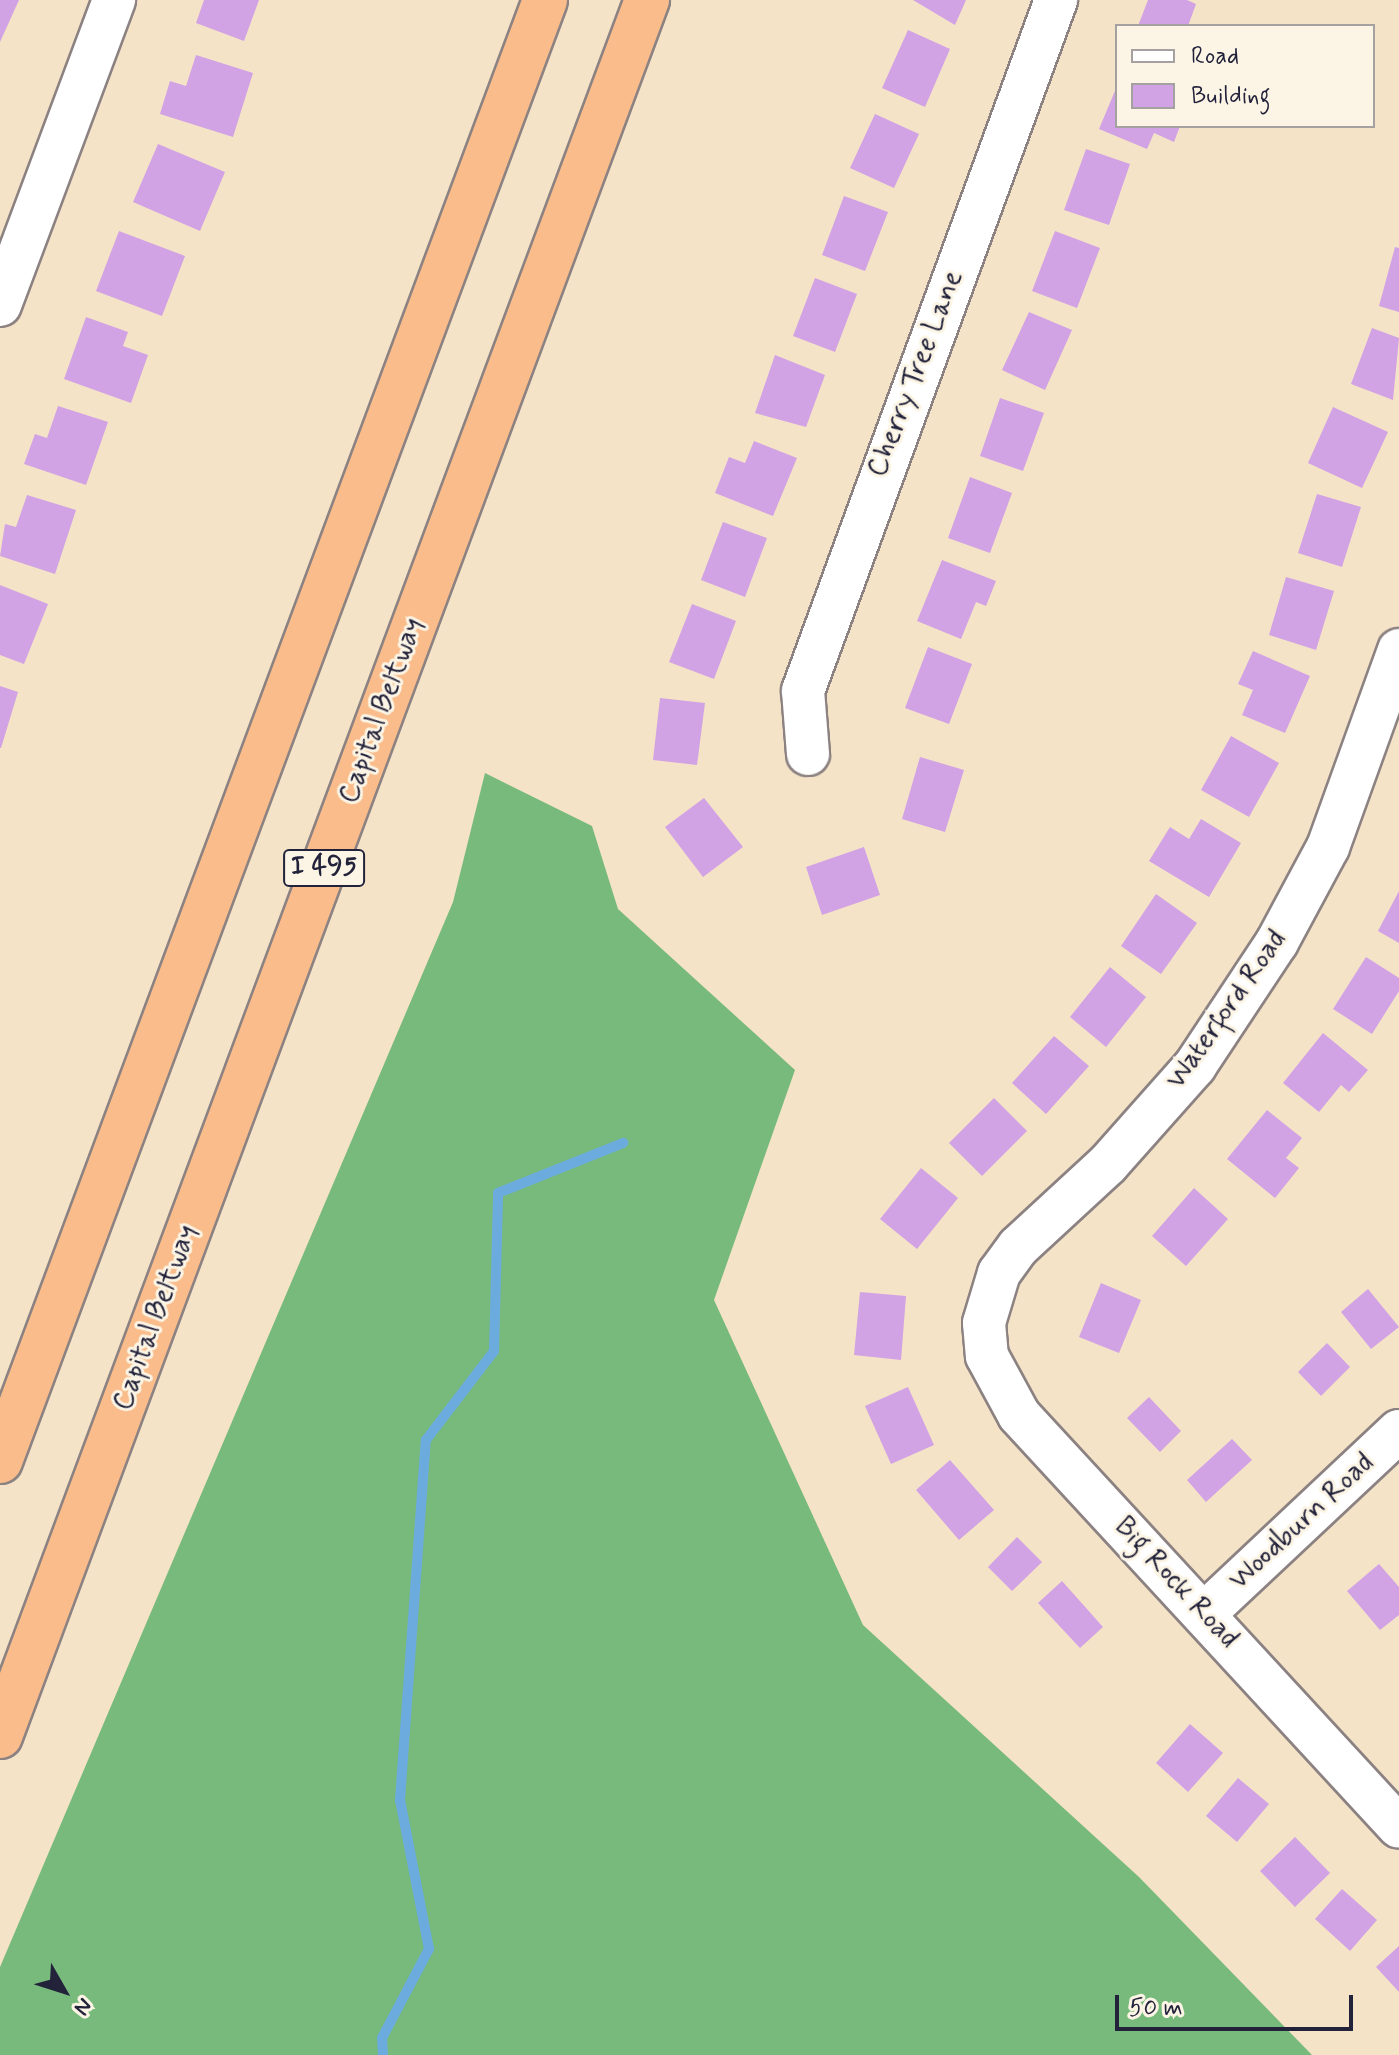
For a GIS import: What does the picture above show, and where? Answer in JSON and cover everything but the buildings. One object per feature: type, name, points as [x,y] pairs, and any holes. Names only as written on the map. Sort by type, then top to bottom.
[{"type":"highway","points":[[0,1461],[545,0]]},
{"type":"highway","name":"Capital Beltway","points":[[0,1736],[647,0]]},
{"type":"street","points":[[0,305],[114,0]]},
{"type":"street","name":"Cherry Tree Lane","points":[[808,754],[803,691],[1056,0]]},
{"type":"street","name":"Waterford Road","points":[[984,1323],[999,1273],[1018,1247],[1108,1164],[1195,1066],[1277,942],[1328,847],[1399,650]]},
{"type":"street","name":"Big Rock Road","points":[[984,1323],[987,1356],[1019,1415],[1205,1613],[1399,1827]]},
{"type":"street","name":"Woodburn Road","points":[[1205,1613],[1399,1431]]},
{"type":"green space","points":[[485,773],[592,826],[618,909],[795,1070],[714,1300],[863,1625],[1139,1877],[1312,2055],[0,2055],[0,1967],[453,902]]},
{"type":"waterway","points":[[383,2055],[382,2038],[429,1949],[400,1800],[426,1440],[494,1351],[498,1193],[623,1143]]}]
